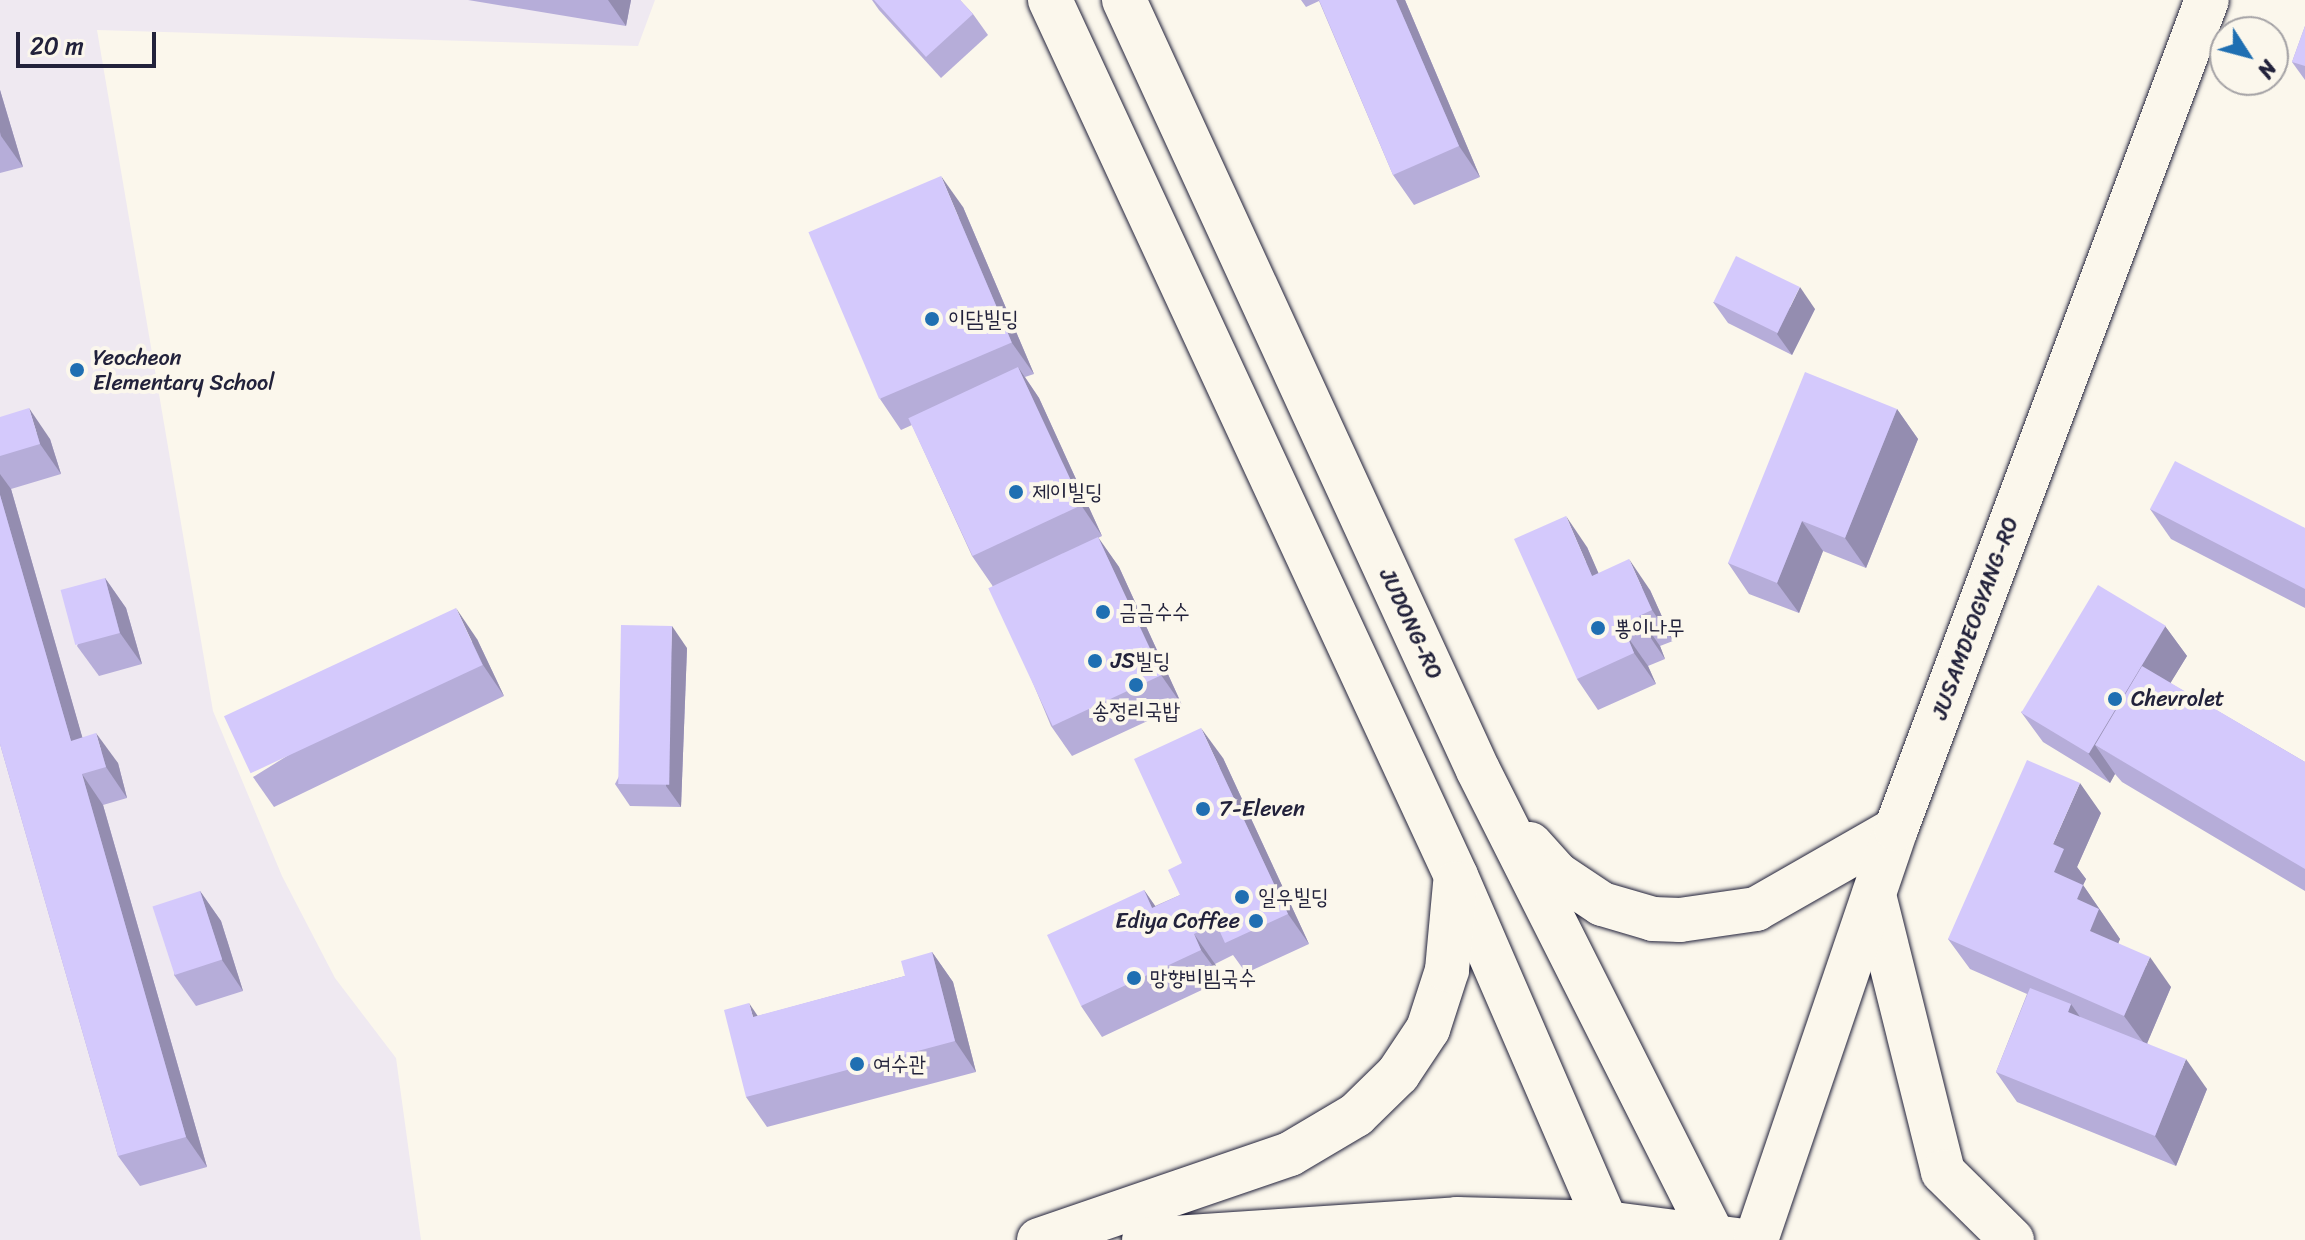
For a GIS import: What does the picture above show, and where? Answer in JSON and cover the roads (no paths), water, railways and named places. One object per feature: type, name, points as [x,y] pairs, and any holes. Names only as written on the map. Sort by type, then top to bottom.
[{"type":"street","points":[[1050,0],[1456,876],[1607,1232]]},
{"type":"street","name":"JUDONG-RO","points":[[1124,0],[1478,770],[1731,1239]]},
{"type":"street","name":"JUSAMDEOGYANG-RO","points":[[1731,1239],[1874,892],[2207,0]]},
{"type":"street","points":[[1478,770],[1557,874],[1602,904],[1653,919],[1707,919],[1756,909],[1896,829]]},
{"type":"street","points":[[1039,1240],[1290,1154],[1356,1115],[1398,1074],[1428,1029],[1447,970],[1456,876]]},
{"type":"street","points":[[1874,892],[1943,1172],[2012,1240]]},
{"type":"street","points":[[1144,1240],[1341,1223],[1457,1219],[1731,1239]]},
{"type":"place","name":"이담빌딩","points":[[932,319]]},
{"type":"place","name":"Yeocheon Elementary School","points":[[77,370]]},
{"type":"place","name":"제이빌딩","points":[[1016,492]]},
{"type":"place","name":"금금수수","points":[[1103,612]]},
{"type":"place","name":"뽕이나무","points":[[1598,628]]},
{"type":"place","name":"JS빌딩","points":[[1095,661]]},
{"type":"place","name":"송정리국밥","points":[[1136,685]]},
{"type":"place","name":"Chevrolet","points":[[2115,699]]},
{"type":"place","name":"7-Eleven","points":[[1203,809]]},
{"type":"place","name":"일우빌딩","points":[[1242,897]]},
{"type":"place","name":"Ediya Coffee","points":[[1256,921]]},
{"type":"place","name":"망향비빔국수","points":[[1134,978]]},
{"type":"place","name":"여수관","points":[[857,1064]]}]
